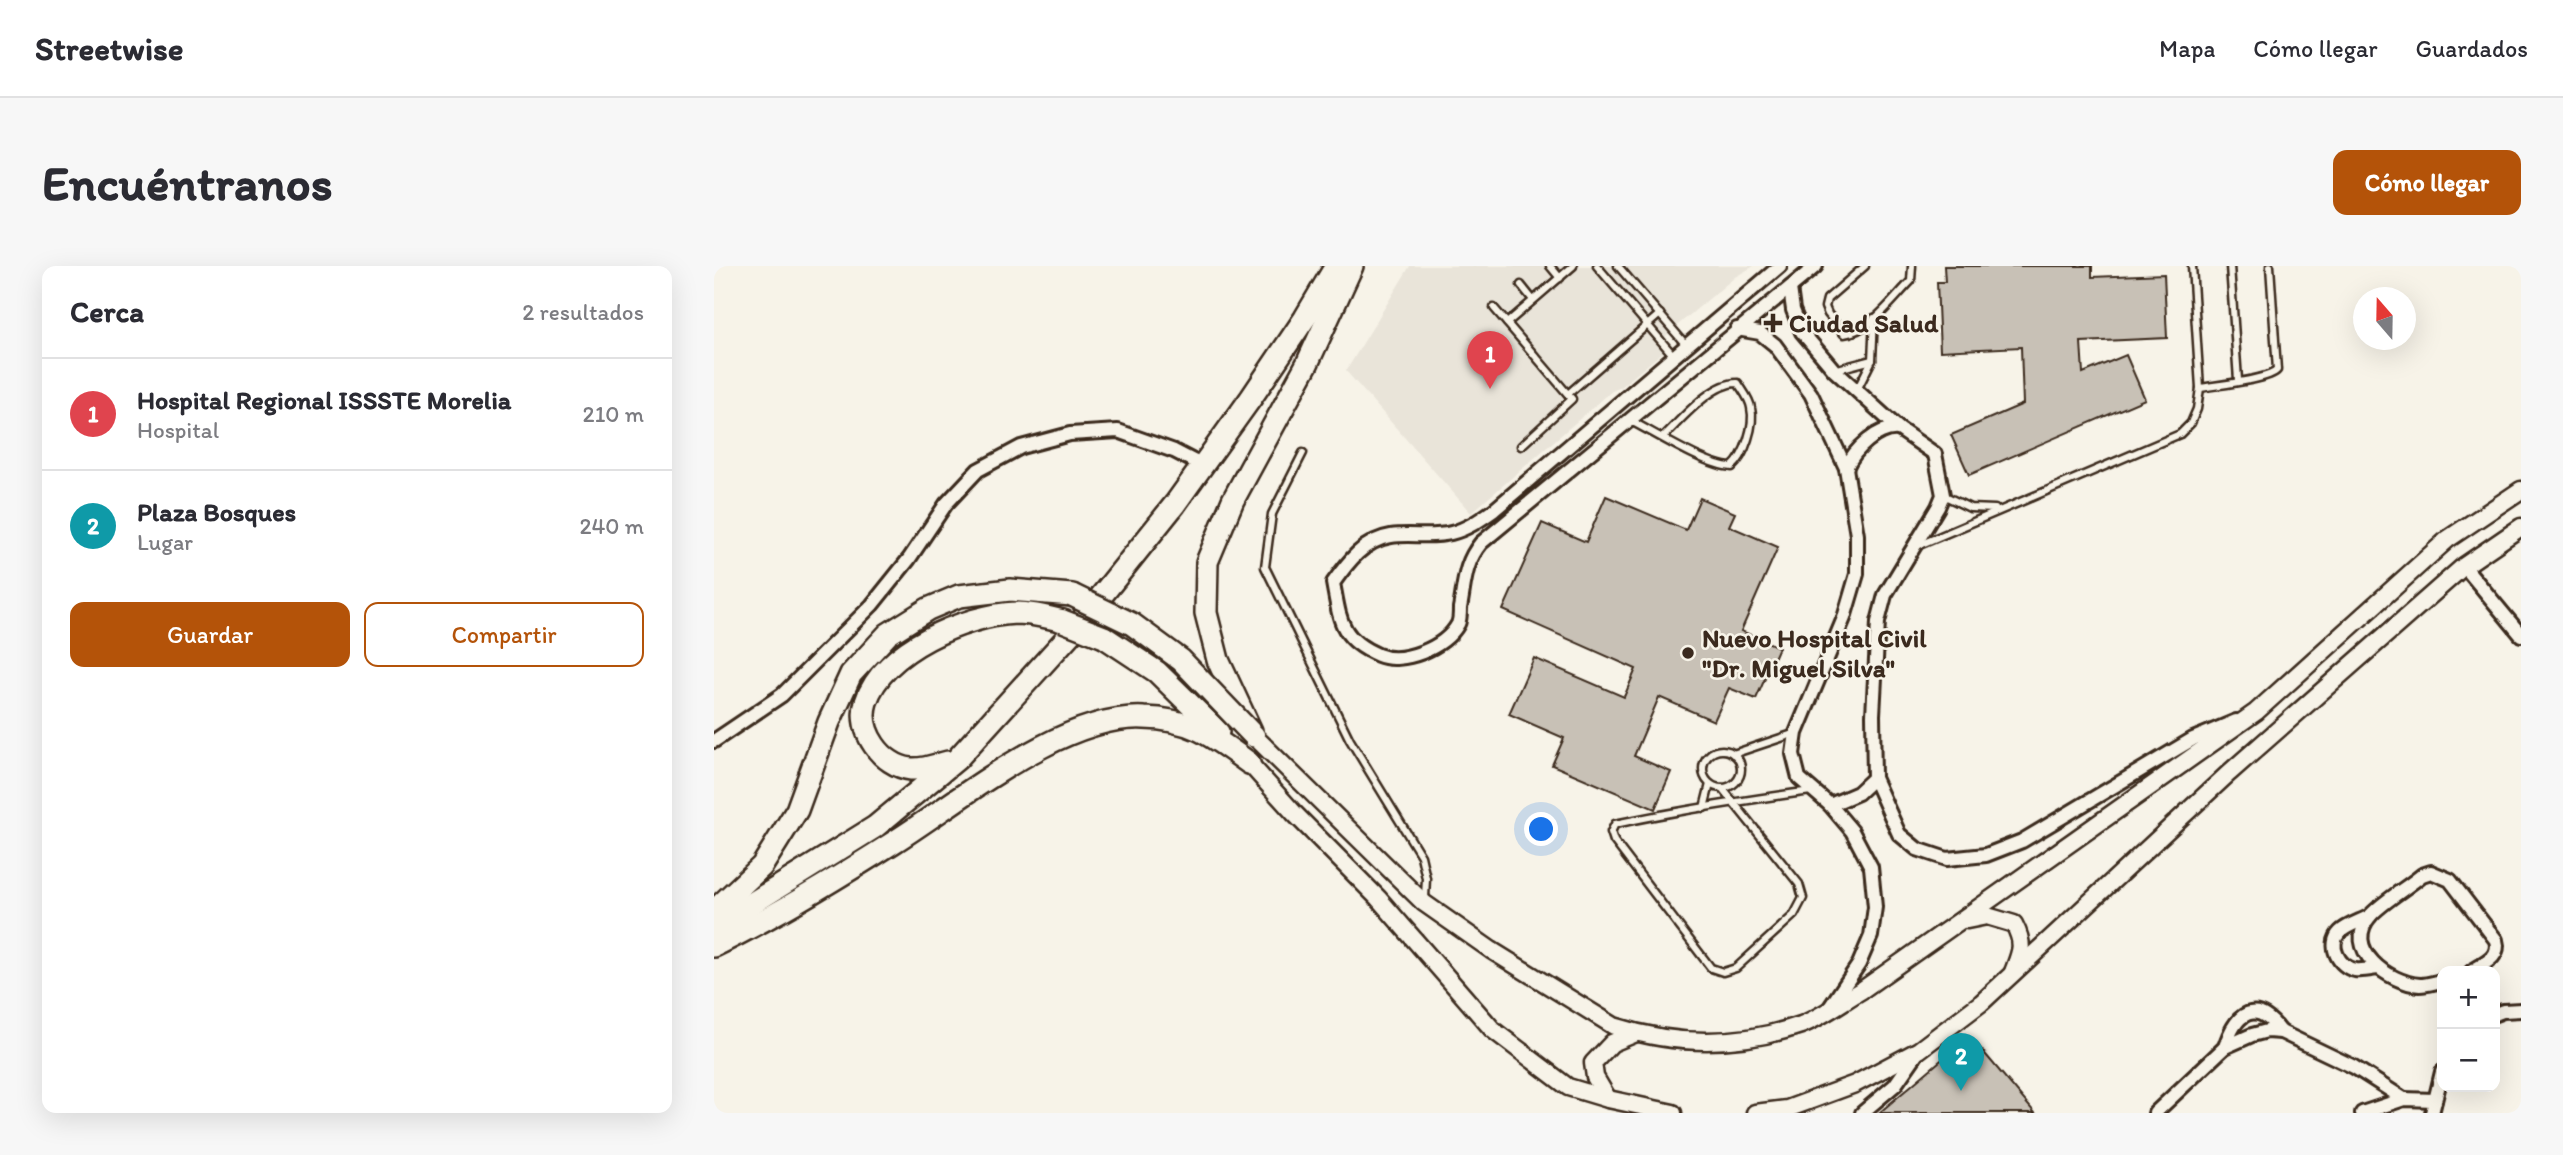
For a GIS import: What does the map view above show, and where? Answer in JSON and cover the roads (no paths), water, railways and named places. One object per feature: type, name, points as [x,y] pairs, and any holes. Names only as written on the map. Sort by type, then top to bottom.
[{"type":"highway","points":[[714,927],[875,827],[957,759],[1073,629],[1175,504],[1305,318],[1336,266]]},
{"type":"highway","points":[[1254,736],[1218,660],[1206,612],[1207,562],[1233,500],[1307,364],[1352,266]]},
{"type":"highway","points":[[714,911],[762,866],[797,810],[829,722],[851,674],[888,634],[928,608],[958,596],[1010,590],[1072,595],[1132,624],[1181,660],[1254,736]]},
{"type":"highway","points":[[957,759],[928,768],[911,769],[893,764],[882,756],[871,740],[864,723],[865,704],[880,676],[916,646],[969,621],[1018,613],[1063,621],[1104,637],[1157,672],[1250,763]]},
{"type":"highway","points":[[714,946],[745,931],[895,842],[977,786],[1056,740],[1104,722],[1141,717],[1170,720],[1204,730],[1250,763]]},
{"type":"street","points":[[1780,266],[1493,510],[1469,527],[1449,534],[1391,536],[1371,543],[1350,560],[1333,583],[1340,621],[1355,644],[1382,657],[1409,657],[1438,645],[1458,624],[1469,558],[1475,550],[1496,529],[1816,266]]},
{"type":"street","points":[[1790,288],[1793,310],[1802,332],[1834,370],[1856,393],[1899,429],[1935,454],[1943,495],[1885,595],[1878,622],[1873,715],[1874,778],[1899,834],[1917,849],[1947,859],[1986,855],[2022,841],[2193,739],[2256,712]]},
{"type":"street","points":[[1737,329],[1760,333],[1775,345],[1811,394],[1846,468],[1857,535],[1857,575],[1844,618],[1796,733],[1793,754],[1799,778],[1830,805],[1852,831],[1871,867],[1875,907],[1871,936],[1859,964],[1828,1010]]},
{"type":"street","points":[[1846,468],[1850,459],[1869,439],[1891,428],[1899,429]]},
{"type":"street","points":[[714,741],[782,695],[872,605],[909,559],[946,504],[978,470],[1021,447],[1070,434],[1118,431],[1174,451],[1203,466]]},
{"type":"street","points":[[1254,736],[1424,904],[1491,950],[1602,1019],[1636,1033],[1692,1042],[1749,1039],[1803,1024],[1863,990],[2256,712],[2448,539],[2521,490]]},
{"type":"street","points":[[1755,1113],[1787,1109],[1844,1088],[1919,1050],[2011,977],[2230,773],[2463,566],[2521,527]]},
{"type":"street","points":[[2463,566],[2521,635]]},
{"type":"street","points":[[1250,763],[1294,813],[1378,898],[1493,1030],[1568,1087],[1646,1110],[1673,1113]]},
{"type":"street","points":[[1830,805],[1858,793],[1874,778]]},
{"type":"street","points":[[2378,968],[2354,970],[2340,961],[2334,952],[2334,940],[2341,931],[2370,916],[2422,875],[2431,872],[2440,873],[2450,880],[2496,940],[2498,948],[2495,956],[2480,966]]},
{"type":"street","points":[[1962,921],[1987,916],[2014,924],[2022,939],[2021,952],[2011,977]]},
{"type":"street","points":[[2370,916],[2362,931],[2361,943],[2366,955],[2378,968],[2421,985],[2437,982]]},
{"type":"street","points":[[2500,1009],[2521,1010]]},
{"type":"street","points":[[2225,1047],[2236,1021],[2246,1015],[2259,1013],[2271,1018],[2281,1032]]},
{"type":"street","points":[[2155,1113],[2225,1047],[2267,1031],[2281,1032],[2354,1067],[2404,1099],[2434,1106]]},
{"type":"street","points":[[1608,1099],[1595,1077],[1593,1063],[1612,1043],[1636,1033]]},
{"type":"street","points":[[1862,1113],[1895,1085],[1919,1050]]},
{"type":"street","points":[[2361,1113],[2404,1099]]},
{"type":"lane","points":[[1550,266],[1560,278]]},
{"type":"lane","points":[[1507,323],[1573,266]]},
{"type":"lane","points":[[1597,266],[1674,356]]},
{"type":"lane","points":[[1618,266],[1686,346]]},
{"type":"lane","points":[[1865,266],[1827,299],[1825,307],[1828,314],[1844,334],[1858,330],[1874,318],[1911,281],[1912,266]]},
{"type":"lane","points":[[1915,547],[2180,434],[2194,416],[2200,388],[2192,266]]},
{"type":"lane","points":[[2230,266],[2238,380]]},
{"type":"lane","points":[[2200,388],[2273,376],[2277,370],[2270,266]]},
{"type":"lane","points":[[1521,285],[1534,300]]},
{"type":"lane","points":[[1494,308],[1572,399],[1521,446]]},
{"type":"lane","points":[[1568,394],[1660,314]]},
{"type":"lane","points":[[1856,393],[1872,360],[1874,318]]},
{"type":"lane","points":[[1834,370],[1872,360]]},
{"type":"lane","points":[[1629,419],[1663,437],[1720,466],[1732,467],[1740,460],[1752,418],[1751,404],[1738,383],[1728,382],[1713,390],[1663,437]]},
{"type":"lane","points":[[1303,453],[1272,514],[1265,567],[1350,740],[1421,856],[1426,878],[1424,904]]},
{"type":"lane","points":[[1943,495],[1970,508],[2001,509]]},
{"type":"lane","points":[[1733,754],[1796,733]]},
{"type":"lane","points":[[1722,788],[1734,783],[1741,771],[1738,758],[1721,750],[1709,755],[1703,766],[1706,779],[1710,784],[1722,788],[1735,802],[1800,884],[1803,898],[1794,915],[1736,968],[1723,972],[1711,968],[1614,841],[1611,832],[1615,824],[1650,816],[1735,802],[1813,791]]},
{"type":"lane","points":[[1704,808],[1710,784]]},
{"type":"place","name":"Ciudad Salud","points":[[1773,323]]},
{"type":"place","name":"Hospital Regional ISSSTE Morelia","points":[[1490,389]]},
{"type":"place","name":"Nuevo Hospital Civil \"Dr. Miguel Silva\"","points":[[1688,653]]},
{"type":"place","name":"Plaza Bosques","points":[[1961,1091]]}]
